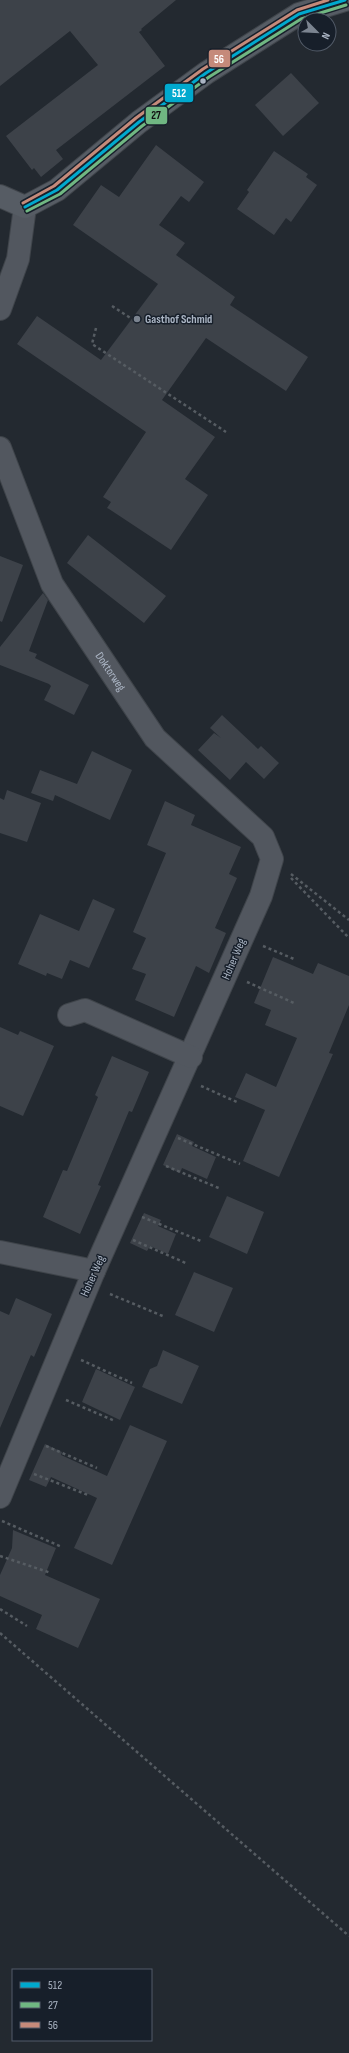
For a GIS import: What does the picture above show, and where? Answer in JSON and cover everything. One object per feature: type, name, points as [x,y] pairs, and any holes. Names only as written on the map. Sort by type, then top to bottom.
[{"type":"street","points":[[0,196],[25,206],[57,190],[139,122],[206,73],[299,14],[345,0]]},
{"type":"street","points":[[0,309],[18,259],[25,206]]},
{"type":"street","name":"Doktorweg","points":[[0,448],[52,584],[155,738],[263,837],[272,859]]},
{"type":"street","name":"Hoher Weg","points":[[0,1497],[91,1278],[159,1130],[261,896],[272,859]]},
{"type":"street","points":[[69,1015],[85,1010],[191,1057]]},
{"type":"street","points":[[0,1252],[91,1278]]},
{"type":"path","points":[[112,306],[132,319]]},
{"type":"path","points":[[96,328],[92,344],[226,432]]},
{"type":"path","points":[[272,859],[349,920]]},
{"type":"path","points":[[272,859],[349,938]]},
{"type":"path","points":[[243,938],[294,959]]},
{"type":"path","points":[[227,974],[294,1003]]},
{"type":"path","points":[[181,1078],[239,1103]]},
{"type":"path","points":[[159,1130],[240,1164]]},
{"type":"path","points":[[146,1157],[221,1189]]},
{"type":"path","points":[[123,1209],[201,1241]]},
{"type":"path","points":[[113,1232],[188,1264]]},
{"type":"path","points":[[91,1278],[165,1317]]},
{"type":"path","points":[[61,1351],[132,1383]]},
{"type":"path","points":[[45,1390],[115,1421]]},
{"type":"path","points":[[25,1437],[98,1468]]},
{"type":"path","points":[[13,1466],[88,1495]]},
{"type":"path","points":[[0,1520],[62,1547]]},
{"type":"path","points":[[0,1556],[51,1573]]},
{"type":"path","points":[[0,1609],[27,1626]]},
{"type":"path","points":[[0,1633],[349,1936]]},
{"type":"building","points":[[0,0],[176,0],[139,32],[165,66],[56,150],[63,159],[41,177],[34,168],[32,170],[6,136],[98,65],[70,31],[0,86]]},
{"type":"building","points":[[291,73],[319,103],[283,136],[255,105]]},
{"type":"building","points":[[156,145],[204,182],[189,202],[181,196],[159,225],[185,243],[176,255],[235,297],[230,305],[308,357],[286,391],[206,338],[162,400],[215,437],[185,479],[208,495],[171,550],[107,508],[111,502],[103,497],[146,432],[17,344],[37,316],[101,360],[158,284],[73,225],[101,185],[119,197]]},
{"type":"building","points":[[274,151],[308,174],[306,177],[317,185],[291,222],[286,218],[274,235],[237,209],[249,192],[247,190]]},
{"type":"building","points":[[88,535],[166,596],[144,623],[67,563]]},
{"type":"building","points":[[0,556],[23,565],[2,622],[0,621]]},
{"type":"building","points":[[43,593],[48,600],[29,651],[37,654],[35,658],[89,685],[74,715],[44,700],[51,686],[49,684],[0,665],[0,647]]},
{"type":"building","points":[[222,715],[258,749],[261,746],[279,763],[264,779],[246,762],[230,780],[198,750],[214,733],[221,738],[210,728]]},
{"type":"building","points":[[92,751],[132,770],[110,820],[55,795],[53,801],[31,793],[40,770],[77,784]]},
{"type":"building","points":[[7,790],[41,803],[27,842],[0,833],[0,798],[4,800]]},
{"type":"building","points":[[165,801],[195,815],[191,825],[241,847],[229,874],[237,878],[215,928],[226,933],[209,973],[196,966],[174,1017],[135,1000],[146,974],[132,969],[146,938],[133,932],[166,853],[147,845]]},
{"type":"building","points":[[93,899],[115,909],[89,968],[70,960],[62,979],[47,973],[46,976],[18,964],[40,914],[79,931]]},
{"type":"building","points":[[273,957],[313,974],[318,963],[349,976],[349,1005],[329,1053],[333,1054],[279,1177],[243,1161],[265,1110],[235,1097],[246,1073],[276,1087],[297,1038],[265,1025],[271,1010],[254,1003]]},
{"type":"building","points":[[0,1027],[18,1035],[20,1031],[54,1046],[23,1116],[0,1106]]},
{"type":"building","points":[[112,1056],[149,1072],[132,1112],[129,1111],[98,1185],[101,1186],[80,1234],[43,1217],[63,1170],[67,1171],[98,1097],[95,1095]]},
{"type":"building","points":[[177,1134],[194,1142],[192,1146],[216,1157],[207,1179],[182,1168],[180,1173],[163,1165]]},
{"type":"building","points":[[227,1196],[264,1212],[247,1254],[209,1237]]},
{"type":"building","points":[[144,1213],[161,1220],[158,1226],[176,1234],[168,1254],[150,1246],[147,1251],[130,1243]]},
{"type":"building","points":[[194,1272],[233,1288],[214,1332],[175,1315]]},
{"type":"building","points":[[16,1298],[52,1314],[34,1357],[31,1355],[0,1428],[0,1311],[9,1315]]},
{"type":"building","points":[[163,1350],[199,1366],[182,1404],[142,1387],[150,1369],[157,1366]]},
{"type":"building","points":[[96,1369],[135,1387],[120,1420],[82,1402]]},
{"type":"building","points":[[130,1425],[167,1441],[112,1565],[74,1548],[97,1498],[51,1477],[46,1487],[29,1480],[45,1444],[62,1452],[61,1455],[107,1476]]},
{"type":"building","points":[[13,1530],[56,1548],[45,1575],[100,1599],[78,1648],[36,1629],[42,1615],[0,1596],[0,1575],[12,1548]]},
{"type":"transit line","name":"56","points":[[23,203],[54,186],[136,118],[203,69],[297,10],[328,0]]},
{"type":"transit line","name":"512","points":[[25,207],[57,190],[139,122],[206,73],[299,14],[345,0]]},
{"type":"transit line","name":"27","points":[[27,211],[60,194],[142,126],[209,77],[301,19],[346,5]]},
{"type":"place","name":"Gasthof Schmid","points":[[137,319]]}]
